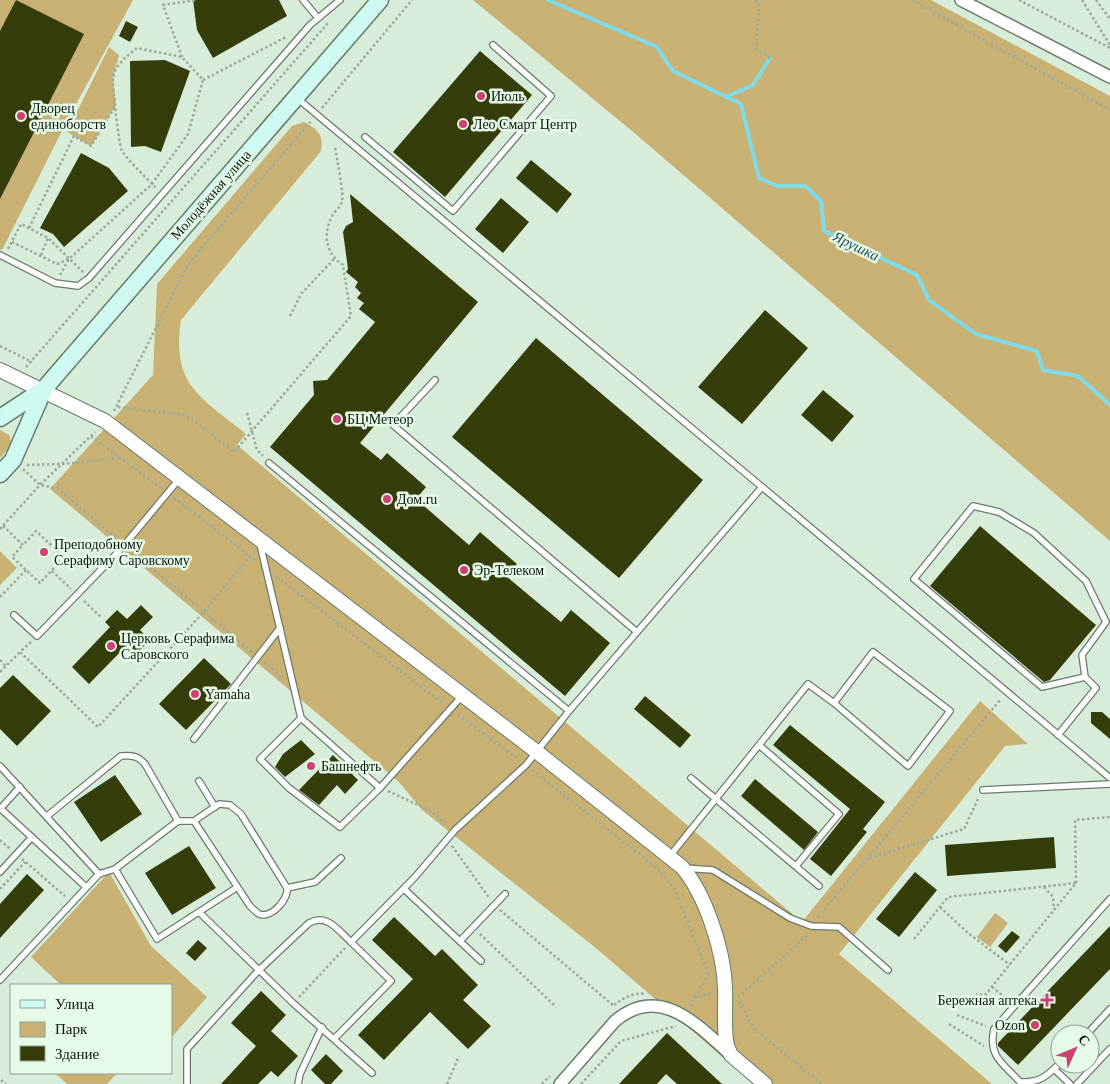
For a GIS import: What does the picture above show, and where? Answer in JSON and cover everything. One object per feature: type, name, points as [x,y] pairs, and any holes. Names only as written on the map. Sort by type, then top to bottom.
[{"type":"main road","name":"Молодёжная улица","points":[[0,418],[44,389],[380,0]]},
{"type":"main road","name":"Молодёжная улица","points":[[0,474],[13,460],[44,389]]},
{"type":"street","points":[[961,0],[1110,77]]},
{"type":"street","points":[[0,370],[44,389],[105,421],[537,752],[682,867],[697,889],[715,936],[723,966],[731,998],[725,1036],[731,1055]]},
{"type":"street","points":[[560,1084],[615,1021],[635,1009],[655,1007],[669,1008],[684,1015],[765,1084]]},
{"type":"lane","points":[[303,0],[318,18]]},
{"type":"lane","points":[[2,256],[55,283],[78,286],[89,278],[310,25],[340,0]]},
{"type":"lane","points":[[365,137],[453,211],[551,96],[492,45]]},
{"type":"lane","points":[[296,97],[1006,692],[1109,775]]},
{"type":"lane","points":[[434,380],[393,425],[637,632]]},
{"type":"lane","points":[[269,463],[569,711]]},
{"type":"lane","points":[[14,614],[37,636],[65,609],[124,545],[180,478]]},
{"type":"lane","points":[[351,942],[404,889],[455,830],[526,765],[569,711],[762,487]]},
{"type":"lane","points":[[1058,735],[1096,688],[1085,677],[1082,655],[1106,622],[1086,580],[1034,533],[998,512],[973,506],[914,579],[1042,686],[1085,677]]},
{"type":"lane","points":[[259,539],[301,718],[380,788]]},
{"type":"lane","points":[[194,739],[280,628]]},
{"type":"lane","points":[[669,857],[808,684],[834,703],[908,766],[950,711],[873,652],[834,703]]},
{"type":"lane","points":[[301,718],[260,759],[289,788],[340,827],[380,788],[452,710],[462,696]]},
{"type":"lane","points":[[759,745],[839,814],[796,866]]},
{"type":"lane","points":[[47,816],[122,756],[131,755],[139,757],[146,764],[178,821]]},
{"type":"lane","points":[[0,766],[99,874]]},
{"type":"lane","points":[[691,778],[819,886]]},
{"type":"lane","points":[[199,781],[215,807]]},
{"type":"lane","points":[[983,790],[1110,784]]},
{"type":"lane","points":[[20,787],[0,809],[86,887]]},
{"type":"lane","points":[[0,980],[99,874],[115,869],[178,821],[194,821],[219,804],[230,805],[241,814],[287,888],[288,894],[285,900],[270,913],[265,914],[260,914],[250,906],[236,888],[194,821]]},
{"type":"lane","points":[[0,872],[32,837]]},
{"type":"lane","points":[[287,888],[315,882],[341,858]]},
{"type":"lane","points":[[682,867],[713,870],[790,918],[811,926],[839,927],[888,970]]},
{"type":"lane","points":[[115,869],[157,939],[236,888]]},
{"type":"lane","points":[[404,889],[481,960]]},
{"type":"lane","points":[[460,941],[505,894]]},
{"type":"lane","points":[[1050,1074],[1046,1078],[1034,1083],[1020,1082],[993,1053],[992,1040],[994,1029],[1110,899]]},
{"type":"lane","points":[[200,913],[258,971],[372,1073]]},
{"type":"lane","points":[[187,1084],[187,1050],[258,971],[309,923],[317,918],[328,920],[391,981],[335,1038]]},
{"type":"lane","points":[[1097,1024],[1110,1010]]},
{"type":"lane","points":[[298,1084],[300,1074],[322,1027]]},
{"type":"lane","points":[[1077,1084],[1110,1049]]},
{"type":"lane","points":[[1059,1074],[1070,1084]]},
{"type":"path","points":[[197,0],[163,5],[182,56],[203,80]]},
{"type":"path","points":[[23,545],[1,527],[118,407],[188,264],[412,0]]},
{"type":"path","points":[[755,0],[759,5],[756,48],[770,58]]},
{"type":"path","points":[[912,0],[1110,110]]},
{"type":"path","points":[[1019,0],[1110,46]]},
{"type":"path","points":[[1082,0],[1110,46]]},
{"type":"path","points":[[1096,0],[1110,19]]},
{"type":"path","points":[[0,346],[32,362],[333,17]]},
{"type":"path","points":[[55,283],[69,259],[152,184],[188,134],[203,80],[310,25]]},
{"type":"path","points":[[162,195],[120,149],[113,78],[120,62],[137,48],[182,56]]},
{"type":"path","points":[[29,228],[74,136],[91,146],[116,105]]},
{"type":"path","points":[[118,407],[186,415],[234,452],[352,316],[342,265],[334,259],[327,244],[326,232],[332,217],[342,201],[336,148]]},
{"type":"path","points":[[2,256],[21,224],[48,238],[89,278]]},
{"type":"path","points":[[40,256],[48,238]]},
{"type":"path","points":[[12,242],[57,264],[69,259]]},
{"type":"path","points":[[290,316],[302,294],[334,259]]},
{"type":"path","points":[[247,413],[257,450],[269,463]]},
{"type":"path","points":[[91,436],[526,765],[659,870],[675,890],[709,974],[711,993]]},
{"type":"path","points":[[18,465],[62,464],[120,458]]},
{"type":"path","points":[[40,485],[57,488],[294,688]]},
{"type":"path","points":[[36,531],[64,557],[40,583],[12,557],[23,545],[36,531]]},
{"type":"path","points":[[20,652],[98,727],[203,612],[250,556]]},
{"type":"path","points":[[0,597],[26,570]]},
{"type":"path","points":[[0,672],[37,636]]},
{"type":"path","points":[[0,660],[6,666]]},
{"type":"path","points":[[731,998],[811,933],[811,926],[1006,692]]},
{"type":"path","points":[[380,788],[401,795],[429,810],[455,830]]},
{"type":"path","points":[[868,858],[964,829],[983,790]]},
{"type":"path","points":[[976,994],[986,995],[1076,884],[1075,820],[1110,817]]},
{"type":"path","points":[[447,839],[494,905],[614,1006]]},
{"type":"path","points":[[0,840],[72,902]]},
{"type":"path","points":[[0,889],[25,862]]},
{"type":"path","points":[[914,940],[948,897],[1076,884]]},
{"type":"path","points":[[1044,887],[1053,897],[1054,911]]},
{"type":"path","points":[[940,907],[968,933],[1010,965]]},
{"type":"path","points":[[473,928],[556,1007]]},
{"type":"path","points":[[294,1003],[351,942]]},
{"type":"path","points":[[992,987],[1015,1005]]},
{"type":"path","points":[[694,998],[711,993],[731,998],[753,1028],[822,1084]]},
{"type":"path","points":[[581,1084],[621,1041],[676,1027],[684,1015]]},
{"type":"path","points":[[957,1015],[994,1029]]},
{"type":"path","points":[[950,1024],[993,1053]]},
{"type":"path","points":[[447,1084],[459,1056]]},
{"type":"path","points":[[1,1080],[6,1084]]},
{"type":"green space","points":[[0,0],[133,0],[70,115],[2,250],[0,249]]},
{"type":"green space","points":[[473,0],[931,0],[1110,96],[1110,541],[632,131]]},
{"type":"green space","points":[[109,47],[119,55],[113,78],[116,105],[91,146],[67,132]]},
{"type":"green space","points":[[304,122],[313,127],[321,137],[321,151],[181,320],[180,360],[192,388],[215,410],[246,434],[237,445],[802,922],[980,701],[1028,744],[1005,746],[839,954],[992,1084],[754,1084],[597,949],[422,810],[399,782],[50,489],[153,375],[157,284],[292,126]]},
{"type":"green space","points":[[0,430],[9,435],[12,445],[0,458]]},
{"type":"green space","points":[[0,551],[17,568],[0,585]]},
{"type":"green space","points":[[109,872],[151,946],[207,997],[172,1037],[172,984],[60,984],[31,957]]},
{"type":"green space","points":[[995,913],[1008,923],[990,947],[977,937]]},
{"type":"green space","points":[[56,1074],[116,1074],[107,1084],[67,1084]]},
{"type":"building","name":"Дворец единоборств","points":[[16,0],[84,34],[0,199],[0,31]]},
{"type":"building","points":[[193,0],[279,0],[287,16],[213,58],[197,30]]},
{"type":"building","points":[[126,21],[138,27],[130,42],[119,36]]},
{"type":"building","name":"Лео Смарт Центр","points":[[480,51],[532,95],[445,197],[393,152]]},
{"type":"building","points":[[165,60],[190,71],[161,152],[145,146],[131,147],[130,61]]},
{"type":"building","points":[[81,153],[109,168],[128,191],[64,247],[53,234],[40,228]]},
{"type":"building","points":[[531,160],[572,194],[557,213],[516,178]]},
{"type":"building","points":[[350,194],[478,302],[360,443],[381,460],[387,453],[426,487],[416,499],[469,545],[480,532],[517,564],[506,576],[561,622],[571,610],[610,643],[565,696],[270,447],[314,395],[313,381],[327,380],[375,322],[359,309],[364,303],[357,298],[361,293],[355,287],[358,282],[346,272],[348,269],[343,232],[346,226],[353,222]]},
{"type":"building","points":[[501,198],[529,222],[503,253],[475,229]]},
{"type":"building","points":[[765,310],[808,348],[742,424],[698,387]]},
{"type":"building","points":[[536,338],[703,480],[619,578],[452,437]]},
{"type":"building","points":[[823,390],[854,416],[832,442],[801,415]]},
{"type":"building","points":[[980,526],[1096,625],[1050,680],[1044,682],[930,586]]},
{"type":"building","name":"Церковь Серафима Саровского","points":[[141,605],[153,617],[140,630],[150,640],[137,653],[128,644],[89,684],[72,667],[110,627],[105,622],[117,610],[127,619]]},
{"type":"building","name":"Yamaha","points":[[204,658],[231,684],[186,730],[159,704]]},
{"type":"building","points":[[13,675],[51,711],[17,746],[0,729],[0,688]]},
{"type":"building","points":[[645,696],[691,735],[680,748],[634,709]]},
{"type":"building","points":[[1091,712],[1102,712],[1110,719],[1110,739],[1091,723]]},
{"type":"building","points":[[790,725],[885,802],[863,829],[867,832],[831,876],[810,859],[850,809],[773,745]]},
{"type":"building","points":[[301,740],[315,754],[285,777],[275,767],[283,754]]},
{"type":"building","points":[[333,755],[358,780],[345,794],[337,785],[319,805],[299,790]]},
{"type":"building","points":[[115,775],[142,814],[101,842],[74,802]]},
{"type":"building","points":[[755,779],[818,832],[804,850],[741,796]]},
{"type":"building","points":[[1054,837],[1056,868],[947,876],[945,845]]},
{"type":"building","points":[[189,846],[216,888],[172,915],[145,873]]},
{"type":"building","points":[[915,872],[937,890],[899,937],[876,919]]},
{"type":"building","points":[[27,874],[44,890],[0,938],[0,904]]},
{"type":"building","points":[[394,917],[435,956],[442,949],[478,985],[463,1000],[491,1026],[468,1049],[430,1012],[384,1060],[358,1035],[413,979],[372,940]]},
{"type":"building","points":[[1110,926],[1110,969],[1057,1024],[1050,1024],[1050,1032],[1018,1065],[998,1046],[998,1043]]},
{"type":"building","points":[[1012,931],[1020,937],[1006,953],[998,946]]},
{"type":"building","points":[[198,940],[207,948],[195,961],[186,953]]},
{"type":"building","points":[[261,991],[286,1015],[271,1031],[298,1056],[278,1077],[271,1071],[258,1084],[221,1084],[256,1046],[231,1023]]},
{"type":"building","points":[[667,1033],[722,1084],[677,1084],[666,1074],[657,1084],[619,1084]]},
{"type":"building","points":[[326,1054],[343,1071],[331,1084],[325,1084],[311,1070]]},
{"type":"waterway","name":"Ярушка","points":[[548,0],[657,47],[673,71],[741,104],[759,178],[777,186],[805,186],[821,201],[824,231],[917,275],[929,300],[976,334],[1037,351],[1043,370],[1078,376],[1110,405]]},
{"type":"waterway","points":[[726,97],[753,85],[770,58]]},
{"type":"place","name":"Июль","points":[[481,96]]},
{"type":"place","name":"Дворец единоборств","points":[[21,116]]},
{"type":"place","name":"Лео Смарт Центр","points":[[463,124]]},
{"type":"place","name":"БЦ Метеор","points":[[337,419]]},
{"type":"place","name":"Дом.ru","points":[[387,499]]},
{"type":"place","name":"Преподобному Серафиму Саровскому","points":[[44,552]]},
{"type":"place","name":"Эр-Телеком","points":[[464,570]]},
{"type":"place","name":"Церковь Серафима Саровского","points":[[111,646]]},
{"type":"place","name":"Yamaha","points":[[195,694]]},
{"type":"place","name":"Башнефть","points":[[311,766]]},
{"type":"place","name":"Бережная аптека","points":[[1047,1000]]},
{"type":"place","name":"Ozon","points":[[1035,1025]]}]
